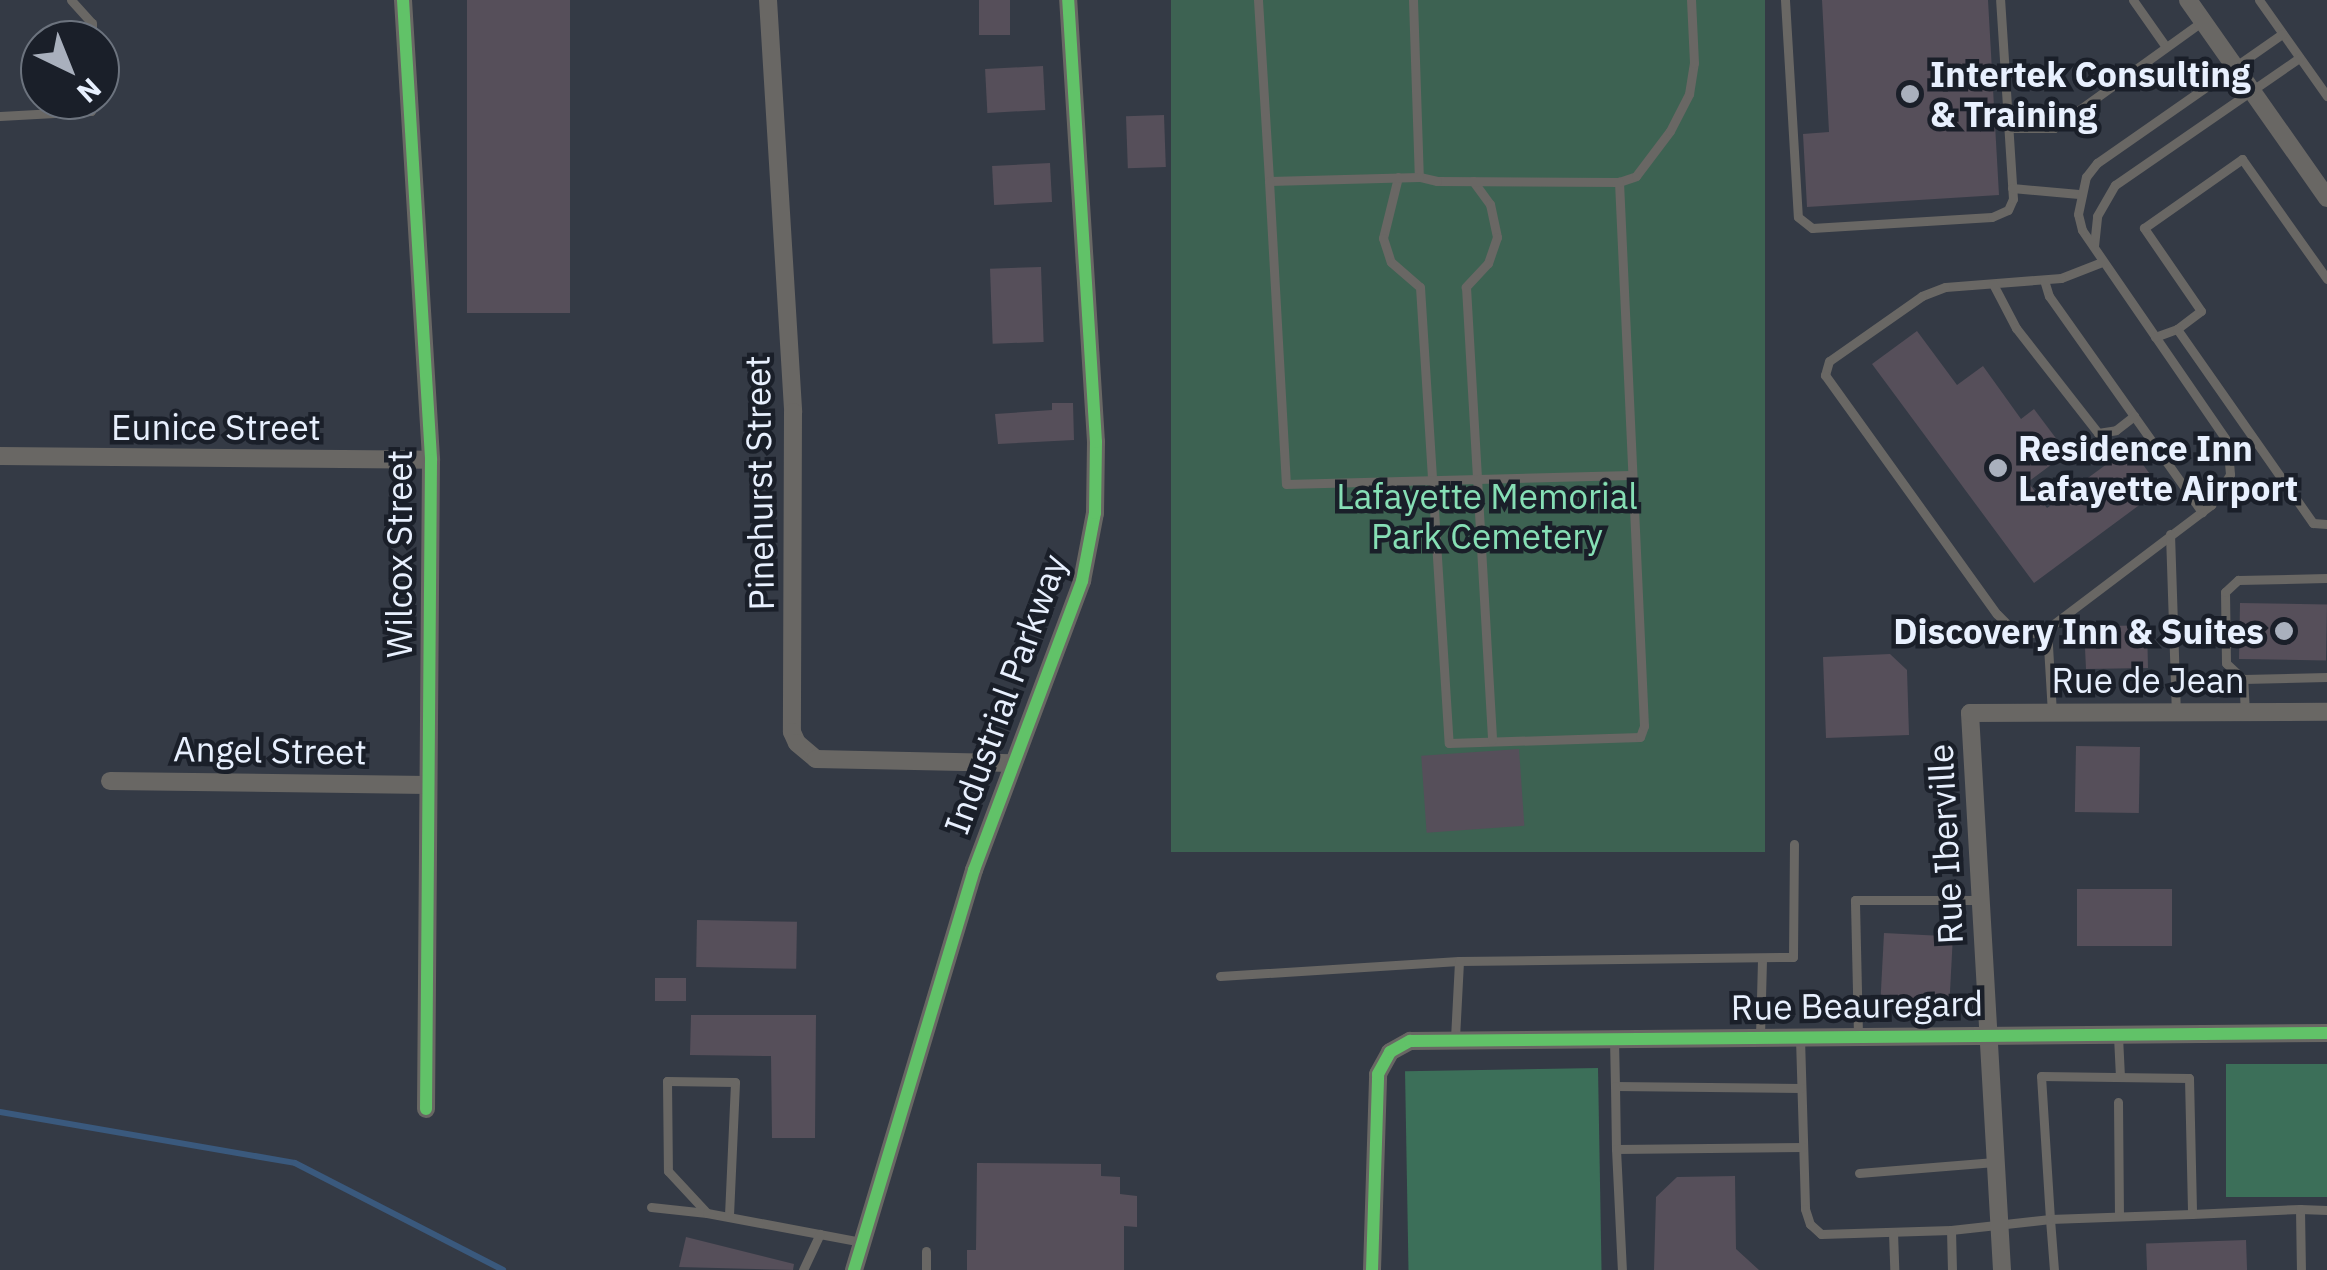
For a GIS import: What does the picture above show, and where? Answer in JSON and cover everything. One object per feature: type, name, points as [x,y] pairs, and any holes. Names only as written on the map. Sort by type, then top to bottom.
[{"type":"street","name":"Wilcox Street","points":[[403,0],[431,460],[426,1109]]},
{"type":"street","name":"Pinehurst Street","points":[[768,0],[793,412],[792,732],[797,743],[816,759],[1012,763]]},
{"type":"street","name":"Industrial Parkway","points":[[854,1270],[943,968],[1012,763],[1082,580],[1095,513],[1096,442],[1068,0]]},
{"type":"street","points":[[2198,7],[2327,198]]},
{"type":"street","name":"Eunice Street","points":[[0,456],[431,460]]},
{"type":"street","name":"Rue de Jean","points":[[1970,713],[2327,712]]},
{"type":"street","name":"Rue Iberville","points":[[1970,713],[2002,1270]]},
{"type":"street","name":"Angel Street","points":[[110,781],[428,785]]},
{"type":"street","name":"Rue Beauregard","points":[[1372,1270],[1376,1084],[1390,1052],[1410,1041],[1800,1035],[2327,1034]]},
{"type":"lane","points":[[70,0],[89,20]]},
{"type":"lane","points":[[1258,0],[1286,484],[1630,476]]},
{"type":"lane","points":[[1413,0],[1419,176]]},
{"type":"lane","points":[[1270,182],[1419,176],[1473,181],[1618,182],[1636,176],[1670,131],[1689,94],[1694,63],[1691,0]]},
{"type":"lane","points":[[1786,0],[1798,217],[1812,228],[2002,216],[2008,210],[2012,188],[2000,4],[2011,0]]},
{"type":"lane","points":[[2133,0],[2166,48]]},
{"type":"lane","points":[[2259,0],[2327,96]]},
{"type":"lane","points":[[2008,128],[2054,128],[2166,48],[2198,7]]},
{"type":"lane","points":[[2102,262],[2060,278],[1945,287],[1922,296],[1829,361],[1824,375],[1997,614],[2011,628],[2028,634],[2047,629],[2202,512],[2222,491],[2230,474],[2227,441],[2094,249],[2078,214],[2079,194],[2097,162],[2282,34]]},
{"type":"lane","points":[[2094,249],[2096,216],[2115,185],[2299,58]]},
{"type":"lane","points":[[2155,338],[2201,312],[2144,228],[2242,159],[2327,279]]},
{"type":"lane","points":[[1398,177],[1383,238],[1391,262],[1420,287],[1449,743],[1640,737],[1644,726],[1618,182]]},
{"type":"lane","points":[[1473,181],[1490,204],[1498,237],[1488,263],[1466,287],[1492,740]]},
{"type":"lane","points":[[2012,188],[2079,194]]},
{"type":"lane","points":[[2044,280],[2048,296],[2202,512]]},
{"type":"lane","points":[[1993,284],[2016,328],[2098,433],[2116,430],[2134,416]]},
{"type":"lane","points":[[2177,329],[2313,523],[2327,524]]},
{"type":"lane","points":[[2170,534],[2176,713]]},
{"type":"lane","points":[[2327,578],[2238,580],[2225,592],[2226,663],[2243,678],[2327,677]]},
{"type":"lane","points":[[2047,629],[2052,713]]},
{"type":"lane","points":[[2243,678],[2245,712]]},
{"type":"lane","points":[[1220,976],[1459,961],[1793,957],[1794,844]]},
{"type":"lane","points":[[1858,1035],[1855,900],[1980,900]]},
{"type":"lane","points":[[1760,1036],[1762,958]]},
{"type":"lane","points":[[1456,1038],[1459,961]]},
{"type":"lane","points":[[2118,1034],[2120,1077]]},
{"type":"lane","points":[[1800,1035],[1810,1224],[1821,1234],[1951,1230],[2050,1219],[2327,1210]]},
{"type":"lane","points":[[1614,1037],[1622,1270]]},
{"type":"lane","points":[[2054,1270],[2040,1076],[2189,1078],[2192,1214]]},
{"type":"lane","points":[[707,1212],[668,1171],[666,1082],[734,1082],[729,1215]]},
{"type":"lane","points":[[1615,1086],[1801,1088]]},
{"type":"lane","points":[[2118,1102],[2119,1216]]},
{"type":"lane","points":[[1616,1149],[1803,1147]]},
{"type":"lane","points":[[1860,1173],[1995,1162]]},
{"type":"lane","points":[[651,1207],[729,1215],[864,1243]]},
{"type":"lane","points":[[2300,1210],[2302,1270]]},
{"type":"lane","points":[[1951,1230],[1952,1270]]},
{"type":"lane","points":[[1893,1232],[1894,1270]]},
{"type":"lane","points":[[803,1270],[820,1234]]},
{"type":"lane","points":[[926,1251],[926,1270]]},
{"type":"green space","name":"Lafayette Memorial Park Cemetery","points":[[1171,0],[1765,0],[1765,852],[1171,852]]},
{"type":"green space","points":[[2226,1064],[2327,1064],[2327,1197],[2226,1197]]},
{"type":"green space","points":[[1598,1068],[1602,1270],[1408,1270],[1405,1071]]},
{"type":"building","points":[[467,0],[570,0],[570,313],[467,313]]},
{"type":"building","points":[[979,0],[1010,0],[1010,35],[979,35]]},
{"type":"building","name":"Intertek Consulting & Training","points":[[1822,0],[1988,0],[1999,195],[1807,207],[1803,134],[1829,132]]},
{"type":"building","points":[[1043,66],[1045,110],[987,113],[985,69]]},
{"type":"building","points":[[1164,115],[1166,167],[1128,168],[1126,116]]},
{"type":"building","points":[[1050,163],[1052,202],[994,205],[992,166]]},
{"type":"building","points":[[1041,267],[1044,342],[993,344],[990,269]]},
{"type":"building","name":"Residence Inn Lafayette Airport","points":[[1917,331],[1957,385],[1983,366],[2021,419],[2034,409],[2067,453],[2028,482],[2047,508],[2130,447],[2161,489],[2034,583],[1872,364]]},
{"type":"building","points":[[1052,403],[1073,403],[1074,440],[998,444],[995,414],[1052,410]]},
{"type":"building","name":"Discovery Inn & Suites","points":[[2240,603],[2327,605],[2326,661],[2239,659]]},
{"type":"building","points":[[2147,625],[2148,668],[2086,669],[2085,648],[2114,647],[2113,626]]},
{"type":"building","points":[[1890,654],[1907,670],[1909,735],[1826,738],[1823,657]]},
{"type":"building","points":[[2076,746],[2140,747],[2139,813],[2075,812]]},
{"type":"building","points":[[1519,749],[1524,826],[1427,833],[1421,756]]},
{"type":"building","points":[[2077,889],[2172,889],[2172,946],[2077,946]]},
{"type":"building","points":[[697,920],[797,922],[796,969],[696,967]]},
{"type":"building","points":[[1884,933],[1953,937],[1949,1004],[1880,1000]]},
{"type":"building","points":[[655,978],[686,978],[686,1001],[655,1001]]},
{"type":"building","points":[[691,1015],[816,1015],[815,1138],[772,1138],[771,1056],[690,1055]]},
{"type":"building","points":[[977,1163],[1101,1164],[1101,1176],[1120,1177],[1120,1194],[1137,1196],[1137,1227],[1124,1226],[1124,1270],[967,1270],[967,1250],[976,1250]]},
{"type":"building","points":[[1735,1176],[1736,1249],[1759,1270],[1654,1270],[1656,1197],[1677,1177]]},
{"type":"building","points":[[686,1237],[794,1264],[793,1270],[679,1267]]},
{"type":"building","points":[[2246,1240],[2247,1270],[2147,1270],[2146,1243]]},
{"type":"waterway","points":[[0,1112],[295,1163],[503,1270]]},
{"type":"cycle path","points":[[403,0],[431,460],[426,1109]]},
{"type":"cycle path","points":[[854,1270],[974,870],[1082,581],[1095,513],[1096,442],[1068,0]]},
{"type":"cycle path","points":[[1372,1270],[1378,1074],[1390,1052],[1410,1041],[2327,1033]]},
{"type":"place","name":"Intertek Consulting & Training","points":[[1910,94]]},
{"type":"place","name":"Residence Inn Lafayette Airport","points":[[1998,468]]},
{"type":"place","name":"Discovery Inn & Suites","points":[[2284,631]]}]
